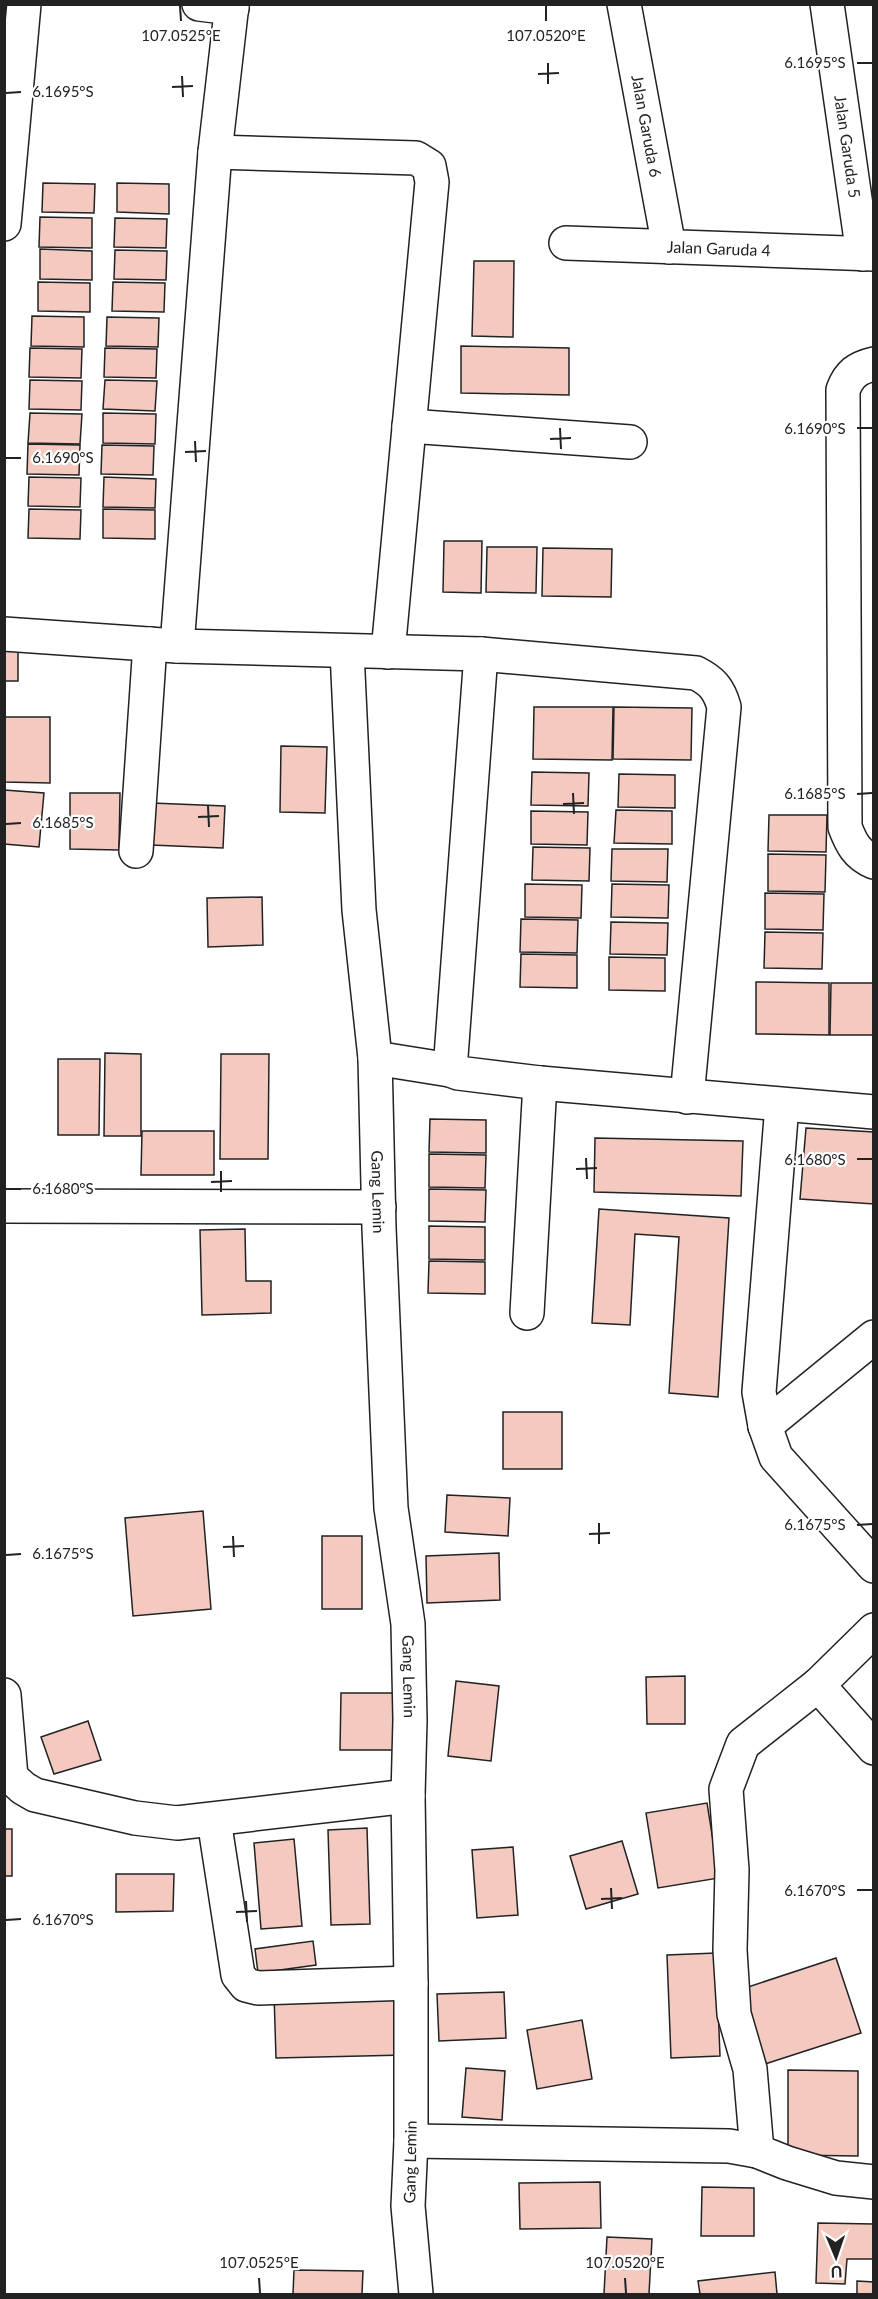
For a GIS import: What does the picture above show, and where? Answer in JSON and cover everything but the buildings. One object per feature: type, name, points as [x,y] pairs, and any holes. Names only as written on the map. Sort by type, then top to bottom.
[{"type":"street","points":[[4,224],[24,4]]},
{"type":"street","points":[[136,850],[164,645],[232,6],[199,4]]},
{"type":"street","name":"Jalan Garuda 6","points":[[624,4],[669,247]]},
{"type":"street","name":"Jalan Garuda 5","points":[[826,4],[868,254]]},
{"type":"street","points":[[215,152],[416,158],[429,166],[432,182],[388,652]]},
{"type":"street","name":"Jalan Garuda 4","points":[[566,243],[868,254]]},
{"type":"street","points":[[873,364],[853,372],[843,390],[845,827],[851,843],[860,854],[873,862]]},
{"type":"street","points":[[409,426],[630,442]]},
{"type":"street","points":[[4,634],[164,645],[481,654],[696,673],[714,684],[724,707],[687,1097]]},
{"type":"street","name":"Gang Lemin","points":[[347,651],[359,910],[375,1058],[391,1508],[408,1624],[411,1983],[411,2141],[408,2206],[416,2295]]},
{"type":"street","points":[[450,1070],[481,654]]},
{"type":"street","points":[[375,1058],[458,1073],[540,1083],[873,1112]]},
{"type":"street","points":[[527,1313],[540,1083]]},
{"type":"street","points":[[782,1105],[759,1392],[765,1426],[776,1458],[873,1566]]},
{"type":"street","points":[[4,1206],[379,1207]]},
{"type":"street","points":[[765,1426],[873,1337]]},
{"type":"street","points":[[757,2151],[750,2069],[734,2014],[730,1950],[732,1870],[726,1789],[743,1744],[818,1685],[873,1630]]},
{"type":"street","points":[[818,1685],[873,1748]]},
{"type":"street","points":[[4,1695],[11,1777],[35,1796],[156,1821],[177,1823],[408,1796]]},
{"type":"street","points":[[214,1820],[238,1976],[246,1985],[258,1988],[411,1983]]},
{"type":"street","points":[[411,2141],[729,2146],[757,2151],[836,2178],[873,2182]]}]
